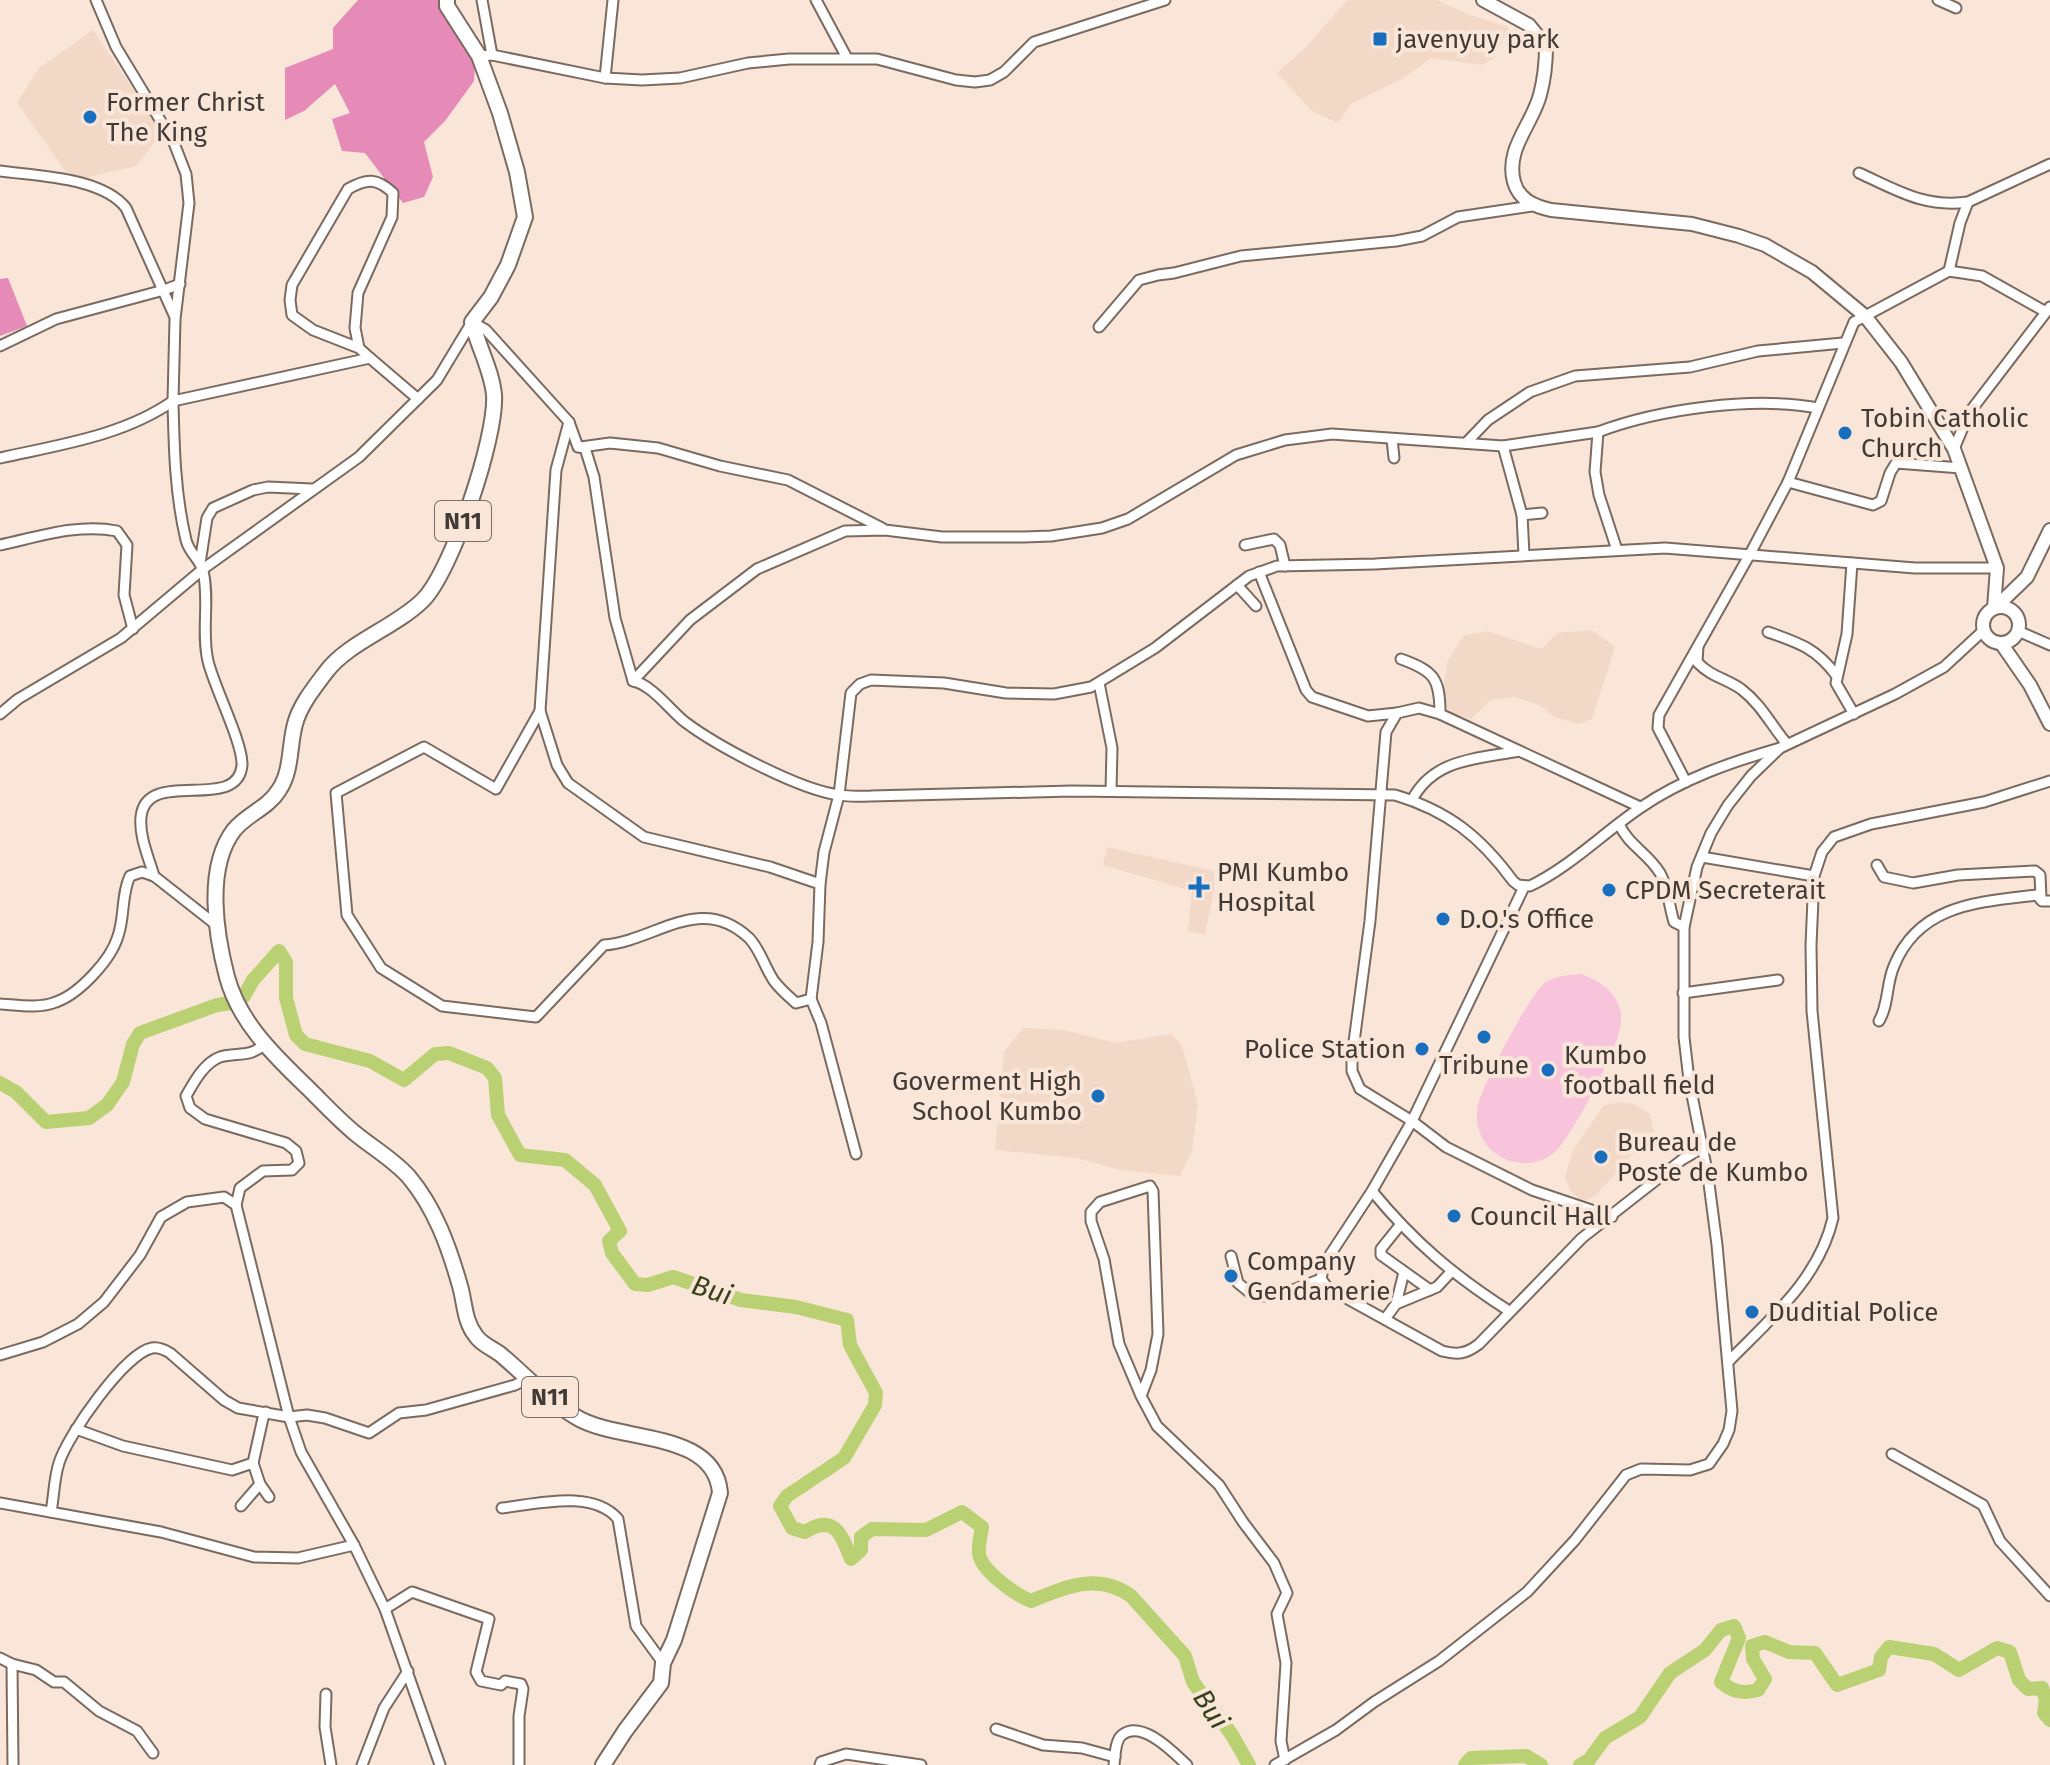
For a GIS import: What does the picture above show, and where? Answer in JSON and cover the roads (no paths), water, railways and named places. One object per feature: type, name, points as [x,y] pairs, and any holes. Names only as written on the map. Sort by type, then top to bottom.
[{"type":"highway","points":[[447,0],[447,6],[485,56],[517,172],[525,217],[508,265],[491,297],[472,322]]},
{"type":"highway","name":"N11","points":[[472,322],[494,389],[495,414],[451,557],[424,599],[397,622],[338,658],[303,703],[295,723],[284,783],[276,795],[232,833],[223,852],[218,872],[215,924],[229,982],[263,1045],[353,1132],[405,1173],[426,1199],[441,1229],[462,1290],[464,1313],[477,1339],[578,1418],[621,1434],[660,1439],[688,1448],[719,1480],[720,1493],[674,1640],[663,1663],[661,1683],[603,1765]]},
{"type":"main road","points":[[1483,0],[1529,25],[1546,46],[1540,97],[1513,154],[1511,171],[1517,189],[1532,206],[1692,224],[1765,245],[1812,272],[1865,316],[1901,362],[1954,449],[1997,568],[1995,608]]},
{"type":"main road","points":[[1995,608],[2006,607],[2014,612],[2019,621],[2018,631],[2011,640],[2001,643],[1990,640],[1984,630],[1984,617],[2027,577],[2050,530]]},
{"type":"main road","points":[[2001,643],[2030,685],[2050,724]]},
{"type":"street","points":[[96,0],[116,47],[174,143],[186,174],[189,203],[175,319],[173,401],[176,481],[188,550],[201,566]]},
{"type":"street","points":[[482,0],[485,56],[605,78],[680,78],[748,63],[847,58],[877,59],[975,82],[990,80],[1004,72],[1034,42],[1165,0]]},
{"type":"street","points":[[605,78],[613,0]]},
{"type":"street","points":[[816,0],[847,58]]},
{"type":"street","points":[[1938,0],[1956,8]]},
{"type":"street","points":[[1859,173],[1936,204],[1968,202],[2050,164]]},
{"type":"street","points":[[0,171],[75,181],[117,197],[126,208],[175,319]]},
{"type":"street","points":[[359,348],[355,328],[358,293],[392,217],[393,193],[381,182],[364,180],[348,189],[292,285],[292,315],[313,330],[359,348],[418,399]]},
{"type":"street","points":[[1949,271],[1968,202]]},
{"type":"street","points":[[1099,327],[1139,280],[1241,256],[1396,241],[1422,236],[1458,217],[1532,206]]},
{"type":"street","points":[[1686,782],[1673,761],[1657,721],[1788,482],[1843,343],[1854,322],[1949,271],[1982,276],[2048,310],[1969,413],[1954,449]]},
{"type":"street","points":[[0,346],[56,319],[180,284]]},
{"type":"street","points":[[0,714],[18,699],[133,629],[201,566],[359,457],[437,380],[472,322],[486,330],[569,422],[578,447]]},
{"type":"street","points":[[1466,443],[1488,420],[1530,392],[1575,376],[1690,367],[1758,351],[1843,343]]},
{"type":"street","points":[[0,458],[95,436],[150,417],[173,401],[370,358]]},
{"type":"street","points":[[633,681],[690,620],[757,569],[845,531],[885,530],[942,537],[1009,537],[1051,536],[1102,528],[1128,519],[1236,455],[1285,440],[1332,434],[1503,446],[1598,432],[1629,421],[1679,411],[1777,401],[1818,408]]},
{"type":"street","points":[[569,422],[556,470],[540,711],[557,765],[568,783],[644,837],[770,867],[820,884]]},
{"type":"street","points":[[1598,432],[1595,472],[1617,550]]},
{"type":"street","points":[[1392,439],[1394,458]]},
{"type":"street","points":[[578,447],[610,443],[658,448],[720,466],[788,480],[885,530]]},
{"type":"street","points":[[1503,446],[1522,515],[1524,555]]},
{"type":"street","points":[[578,447],[585,448],[594,477],[615,618],[633,681]]},
{"type":"street","points":[[1788,482],[1873,505],[1881,501],[1896,463],[1961,468]]},
{"type":"street","points":[[154,876],[143,839],[140,815],[147,802],[164,792],[210,791],[224,787],[236,779],[241,770],[239,749],[207,656],[201,566],[207,518],[213,508],[253,490],[268,487],[313,489]]},
{"type":"street","points":[[1522,515],[1542,513]]},
{"type":"street","points":[[0,545],[76,529],[117,531],[127,545],[124,595],[133,629]]},
{"type":"street","points":[[1245,545],[1274,539],[1280,545],[1285,566]]},
{"type":"street","points":[[856,1154],[821,1023],[811,999],[824,852],[839,795],[851,693],[860,684],[886,680],[944,683],[1006,693],[1054,694],[1099,683],[1155,648],[1237,585],[1259,572],[1285,566],[1665,548],[1915,568],[1997,568]]},
{"type":"street","points":[[1852,563],[1847,634],[1836,683],[1854,714]]},
{"type":"street","points":[[1259,572],[1306,690],[1321,702],[1368,716],[1419,708],[1440,714],[1640,807]]},
{"type":"street","points":[[1237,585],[1256,606]]},
{"type":"street","points":[[633,681],[644,683],[687,724],[724,747],[768,770],[839,795],[1111,791],[1380,793],[1433,808],[1472,835],[1494,855],[1513,881],[1524,887],[1535,884],[1605,836],[1640,807],[1686,782],[1730,763],[1783,746],[1854,714],[1944,667],[1984,630]]},
{"type":"street","points":[[2018,631],[2050,645]]},
{"type":"street","points":[[1768,632],[1804,644],[1836,675]]},
{"type":"street","points":[[1698,645],[1697,662],[1708,674],[1739,688],[1752,699],[1763,710],[1783,746]]},
{"type":"street","points":[[1401,659],[1430,672],[1437,682],[1440,714]]},
{"type":"street","points":[[1099,683],[1112,748],[1111,791]]},
{"type":"street","points":[[540,711],[496,789],[424,747],[336,793],[347,915],[381,968],[442,1006],[536,1017],[604,945],[623,944],[667,925],[695,918],[725,921],[751,940],[774,981],[796,1003],[811,999]]},
{"type":"street","points":[[1397,713],[1386,732],[1370,921],[1352,1071],[1360,1089],[1412,1121],[1446,1147],[1532,1190],[1612,1217]]},
{"type":"street","points":[[1368,716],[1386,732]]},
{"type":"street","points":[[1275,1765],[1336,1730],[1439,1661],[1527,1592],[1575,1540],[1626,1475],[1641,1469],[1690,1470],[1709,1464],[1723,1444],[1732,1411],[1717,1245],[1684,1037],[1684,927],[1691,888],[1711,833],[1751,776],[1783,746]]},
{"type":"street","points":[[1412,800],[1420,785],[1435,772],[1460,762],[1519,751]]},
{"type":"street","points":[[1728,1362],[1788,1301],[1818,1262],[1829,1239],[1833,1218],[1812,1011],[1814,876],[1822,852],[1841,833],[1871,824],[1984,802],[2050,781]]},
{"type":"street","points":[[1619,824],[1626,840]]},
{"type":"street","points":[[1605,836],[1626,840],[1659,871],[1674,922],[1684,927]]},
{"type":"street","points":[[1702,857],[1814,876]]},
{"type":"street","points":[[1877,865],[1884,877],[1913,883],[1958,875],[2035,871],[2040,875],[2046,901]]},
{"type":"street","points":[[0,1004],[34,1006],[54,1003],[69,995],[112,952],[119,934],[124,888],[130,876],[142,872],[154,876],[215,924]]},
{"type":"street","points":[[1321,1279],[1324,1264],[1372,1191],[1412,1121],[1524,887]]},
{"type":"street","points":[[1879,1021],[1884,1012],[1895,963],[1928,920],[1945,912],[2009,898],[2037,895],[2046,901]]},
{"type":"street","points":[[1683,993],[1778,980]]},
{"type":"street","points":[[0,1355],[43,1342],[78,1324],[104,1302],[140,1255],[161,1217],[187,1202],[224,1197],[263,1171],[292,1170],[299,1163],[296,1151],[286,1143],[205,1119],[190,1108],[186,1096],[199,1075],[219,1058],[248,1055],[263,1045]]},
{"type":"street","points":[[1321,1279],[1340,1296],[1442,1351],[1456,1355],[1467,1353],[1582,1238],[1676,1164],[1702,1148]]},
{"type":"street","points":[[1141,1396],[1156,1351],[1159,1317],[1153,1191],[1147,1186],[1100,1202],[1091,1212],[1108,1278],[1119,1344],[1141,1396],[1157,1426],[1219,1485],[1280,1572],[1287,1593],[1277,1614],[1285,1654],[1281,1741],[1285,1760]]},
{"type":"street","points":[[240,1188],[236,1205],[289,1417],[301,1452],[354,1545],[385,1609],[440,1765]]},
{"type":"street","points":[[1372,1191],[1451,1272],[1509,1311]]},
{"type":"street","points":[[224,1197],[236,1205]]},
{"type":"street","points":[[1401,1224],[1381,1249],[1381,1255],[1430,1290]]},
{"type":"street","points":[[1231,1256],[1238,1283],[1254,1296],[1277,1296],[1321,1279]]},
{"type":"street","points":[[1385,1319],[1396,1304],[1404,1272]]},
{"type":"street","points":[[1396,1304],[1430,1290],[1451,1272]]},
{"type":"street","points":[[51,1512],[59,1463],[76,1429],[129,1362],[152,1348],[170,1353],[224,1400],[238,1408],[289,1417],[307,1415],[325,1418],[369,1433],[399,1413],[426,1410],[527,1379]]},
{"type":"street","points":[[266,1412],[253,1463],[260,1484],[269,1497]]},
{"type":"street","points":[[76,1429],[123,1446],[232,1470],[253,1463]]},
{"type":"street","points":[[1892,1454],[1983,1505],[2000,1541],[2050,1596]]},
{"type":"street","points":[[241,1506],[260,1484]]},
{"type":"street","points":[[502,1508],[574,1501],[610,1510],[618,1519],[636,1626],[663,1663]]},
{"type":"street","points":[[0,1503],[161,1532],[254,1557],[298,1558],[354,1545]]},
{"type":"street","points":[[385,1609],[412,1592],[489,1619],[476,1672],[481,1681],[496,1685],[505,1681],[521,1684],[521,1762]]},
{"type":"street","points":[[0,1658],[36,1670],[54,1682],[64,1682],[99,1711],[137,1731],[153,1753]]},
{"type":"street","points":[[12,1664],[13,1765]]},
{"type":"street","points":[[362,1765],[384,1708],[408,1671]]},
{"type":"street","points":[[326,1694],[325,1727],[331,1765]]},
{"type":"street","points":[[996,1729],[1043,1745],[1082,1748],[1114,1761],[1119,1738],[1123,1733],[1135,1732],[1157,1739],[1187,1765]]},
{"type":"street","points":[[820,1765],[846,1754],[921,1765]]},
{"type":"waterway","name":"Bui","points":[[0,1083],[16,1092],[46,1122],[89,1118],[107,1105],[123,1082],[133,1044],[140,1033],[217,1005],[232,1003],[244,996],[253,980],[279,951],[286,962],[286,998],[296,1035],[305,1044],[370,1061],[404,1080],[435,1054],[449,1053],[487,1068],[495,1078],[498,1115],[520,1155],[565,1160],[595,1185],[620,1231],[609,1241],[612,1253],[635,1284],[648,1285],[673,1277],[741,1300],[796,1307],[847,1320],[850,1345],[876,1393],[875,1405],[844,1458],[787,1496],[780,1506],[792,1528],[805,1532],[823,1525],[836,1529],[851,1559],[861,1550],[861,1537],[872,1529],[926,1530],[962,1512],[982,1527],[979,1553],[985,1567],[1024,1598],[1031,1601],[1081,1584],[1094,1583],[1119,1589],[1131,1596],[1185,1656],[1193,1682],[1232,1735],[1249,1765]]},
{"type":"waterway","name":"Bui","points":[[1580,1765],[1589,1760],[1605,1738],[1640,1717],[1670,1673],[1705,1650],[1721,1630],[1734,1626],[1739,1638],[1721,1682],[1738,1691],[1758,1690],[1765,1679],[1753,1659],[1752,1646],[1765,1642],[1789,1652],[1815,1653],[1837,1685],[1879,1670],[1881,1657],[1889,1647],[1934,1654],[1959,1670],[1997,1648],[2010,1652],[2019,1680],[2028,1689],[2042,1688],[2046,1700],[2044,1713],[2050,1720]]},
{"type":"waterway","name":"Bui","points":[[1465,1765],[1471,1758],[1526,1756],[1541,1765]]},
{"type":"place","name":"javenyuy park","points":[[1380,39]]},
{"type":"place","name":"Former Christ The King","points":[[90,117]]},
{"type":"place","name":"Tobin Catholic Church","points":[[1845,433]]},
{"type":"place","name":"PMI Kumbo Hospital","points":[[1199,887]]},
{"type":"place","name":"CPDM Secreterait","points":[[1609,890]]},
{"type":"place","name":"D.O.'s Office","points":[[1443,919]]},
{"type":"place","name":"Tribune","points":[[1484,1037]]},
{"type":"place","name":"Police Station","points":[[1422,1049]]},
{"type":"place","name":"Kumbo football field","points":[[1548,1070]]},
{"type":"place","name":"Goverment High School Kumbo","points":[[1098,1096]]},
{"type":"place","name":"Bureau de Poste de Kumbo","points":[[1601,1157]]},
{"type":"place","name":"Council Hall","points":[[1454,1216]]},
{"type":"place","name":"Company Gendamerie","points":[[1231,1276]]},
{"type":"place","name":"Duditial Police","points":[[1752,1312]]}]
